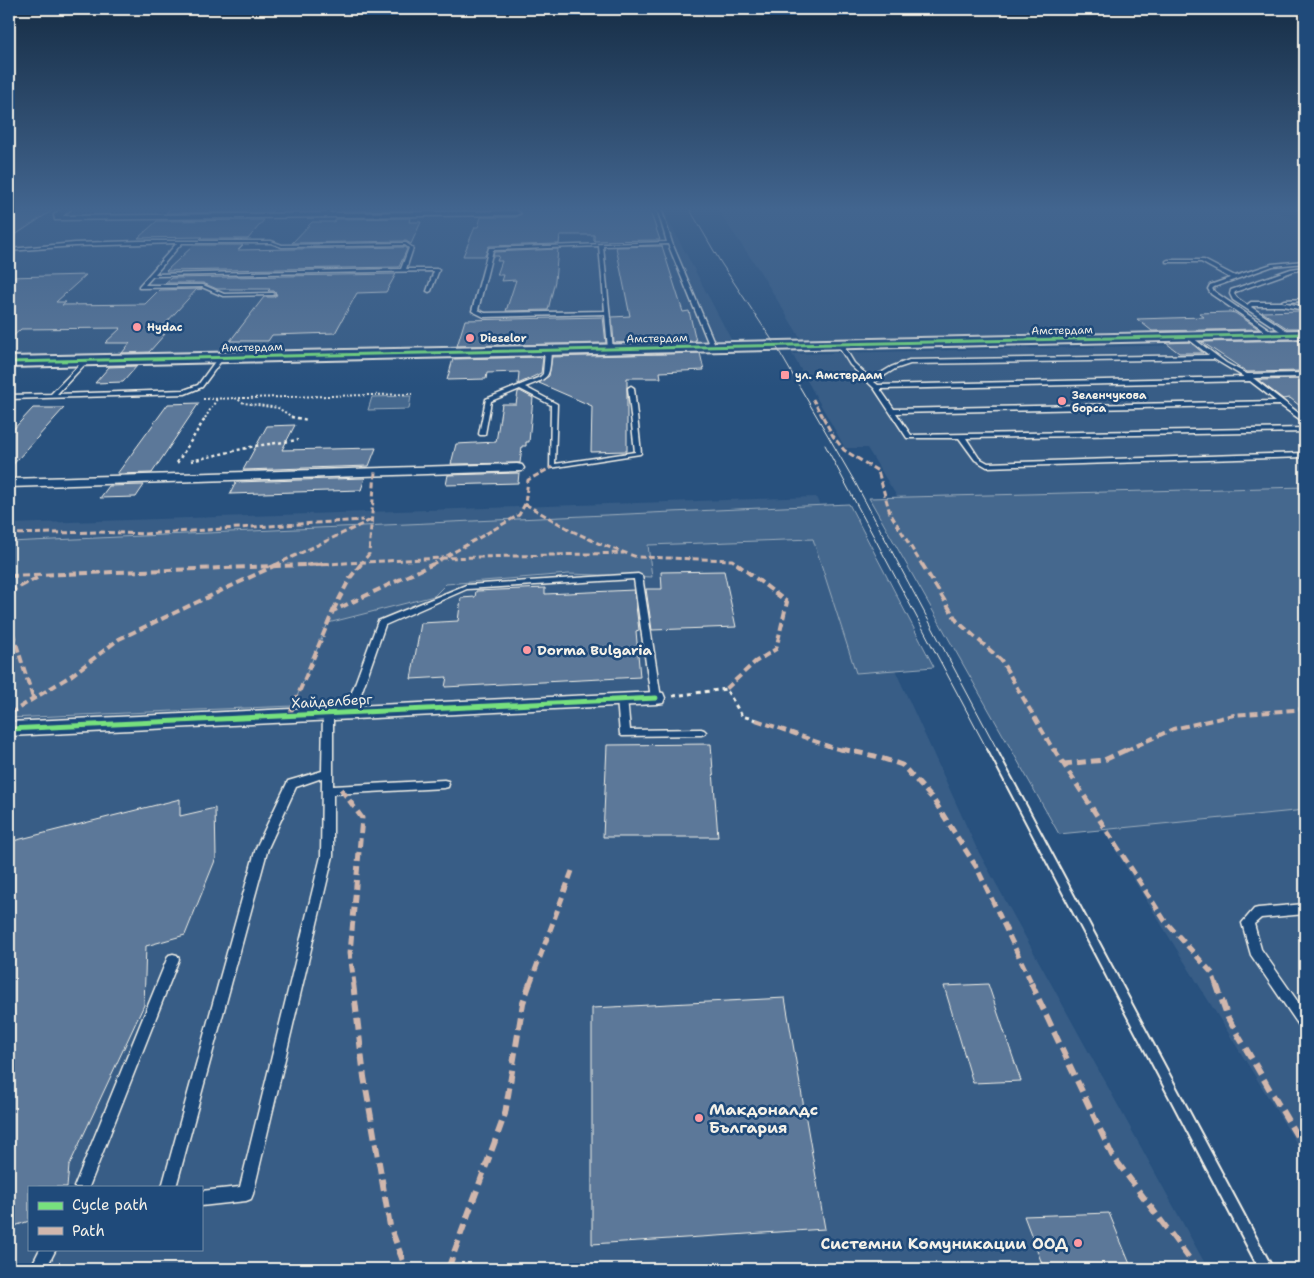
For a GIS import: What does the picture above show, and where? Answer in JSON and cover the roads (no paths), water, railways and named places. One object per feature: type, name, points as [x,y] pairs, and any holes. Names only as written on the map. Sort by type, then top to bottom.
[{"type":"street","name":"Амстердам","points":[[9,362],[1305,334]]},
{"type":"street","points":[[9,483],[517,468]]},
{"type":"street","name":"Хайделберг","points":[[9,729],[328,712],[656,698]]},
{"type":"lane","points":[[157,268],[140,287],[202,286],[222,295],[272,294]]},
{"type":"lane","points":[[486,268],[475,312],[484,315],[607,312]]},
{"type":"lane","points":[[602,268],[611,349]]},
{"type":"lane","points":[[680,268],[713,347]]},
{"type":"lane","points":[[1214,268],[1234,278]]},
{"type":"lane","points":[[1264,268],[1212,286],[1210,289],[1274,335]]},
{"type":"lane","points":[[1290,335],[1235,299],[1232,294],[1233,291],[1293,270],[1305,268]]},
{"type":"lane","points":[[151,275],[437,270],[429,291]]},
{"type":"lane","points":[[1272,304],[1282,301],[1305,300]]},
{"type":"lane","points":[[1248,307],[1251,304],[1305,306]]},
{"type":"lane","points":[[1189,337],[1214,357],[1248,378],[1305,421]]},
{"type":"lane","points":[[840,344],[852,364],[873,385],[909,437],[1305,430]]},
{"type":"lane","points":[[482,434],[488,400],[542,378],[546,374],[548,350]]},
{"type":"lane","points":[[9,397],[185,392],[200,386],[220,357]]},
{"type":"lane","points":[[873,385],[893,368],[909,362],[1214,357]]},
{"type":"lane","points":[[52,396],[86,360]]},
{"type":"lane","points":[[873,385],[1248,378],[1305,375]]},
{"type":"lane","points":[[521,387],[554,404],[552,467],[638,453],[631,388]]},
{"type":"lane","points":[[892,411],[1282,403]]},
{"type":"lane","points":[[961,436],[978,459],[987,465],[1305,455]]},
{"type":"lane","points":[[350,711],[381,623],[466,587],[638,576],[656,698]]},
{"type":"lane","points":[[622,699],[625,734],[701,732]]},
{"type":"lane","points":[[202,1199],[246,1194],[326,856],[328,712]]},
{"type":"lane","points":[[169,1186],[262,848],[292,784],[327,774]]},
{"type":"lane","points":[[327,790],[444,784]]},
{"type":"lane","points":[[1305,909],[1258,913],[1248,923],[1255,951],[1305,1022]]},
{"type":"lane","points":[[81,1186],[173,959]]},
{"type":"lane","points":[[38,1269],[48,1250]]},
{"type":"tram line","points":[[724,268],[776,346],[856,484],[998,751]]},
{"type":"tram line","points":[[825,445],[988,751]]},
{"type":"tram line","points":[[987,749],[1258,1269]]},
{"type":"tram line","points":[[997,749],[1274,1269]]},
{"type":"place","name":"Hydac","points":[[137,327]]},
{"type":"place","name":"Dieselor","points":[[470,338]]},
{"type":"place","name":"ул. Амстердам","points":[[785,375]]},
{"type":"place","name":"Зеленчукова борса","points":[[1062,401]]},
{"type":"place","name":"Dorma Bulgaria","points":[[527,650]]},
{"type":"place","name":"Макдоналдс България","points":[[699,1118]]},
{"type":"place","name":"Системни Комуникации ООД","points":[[1078,1243]]}]
